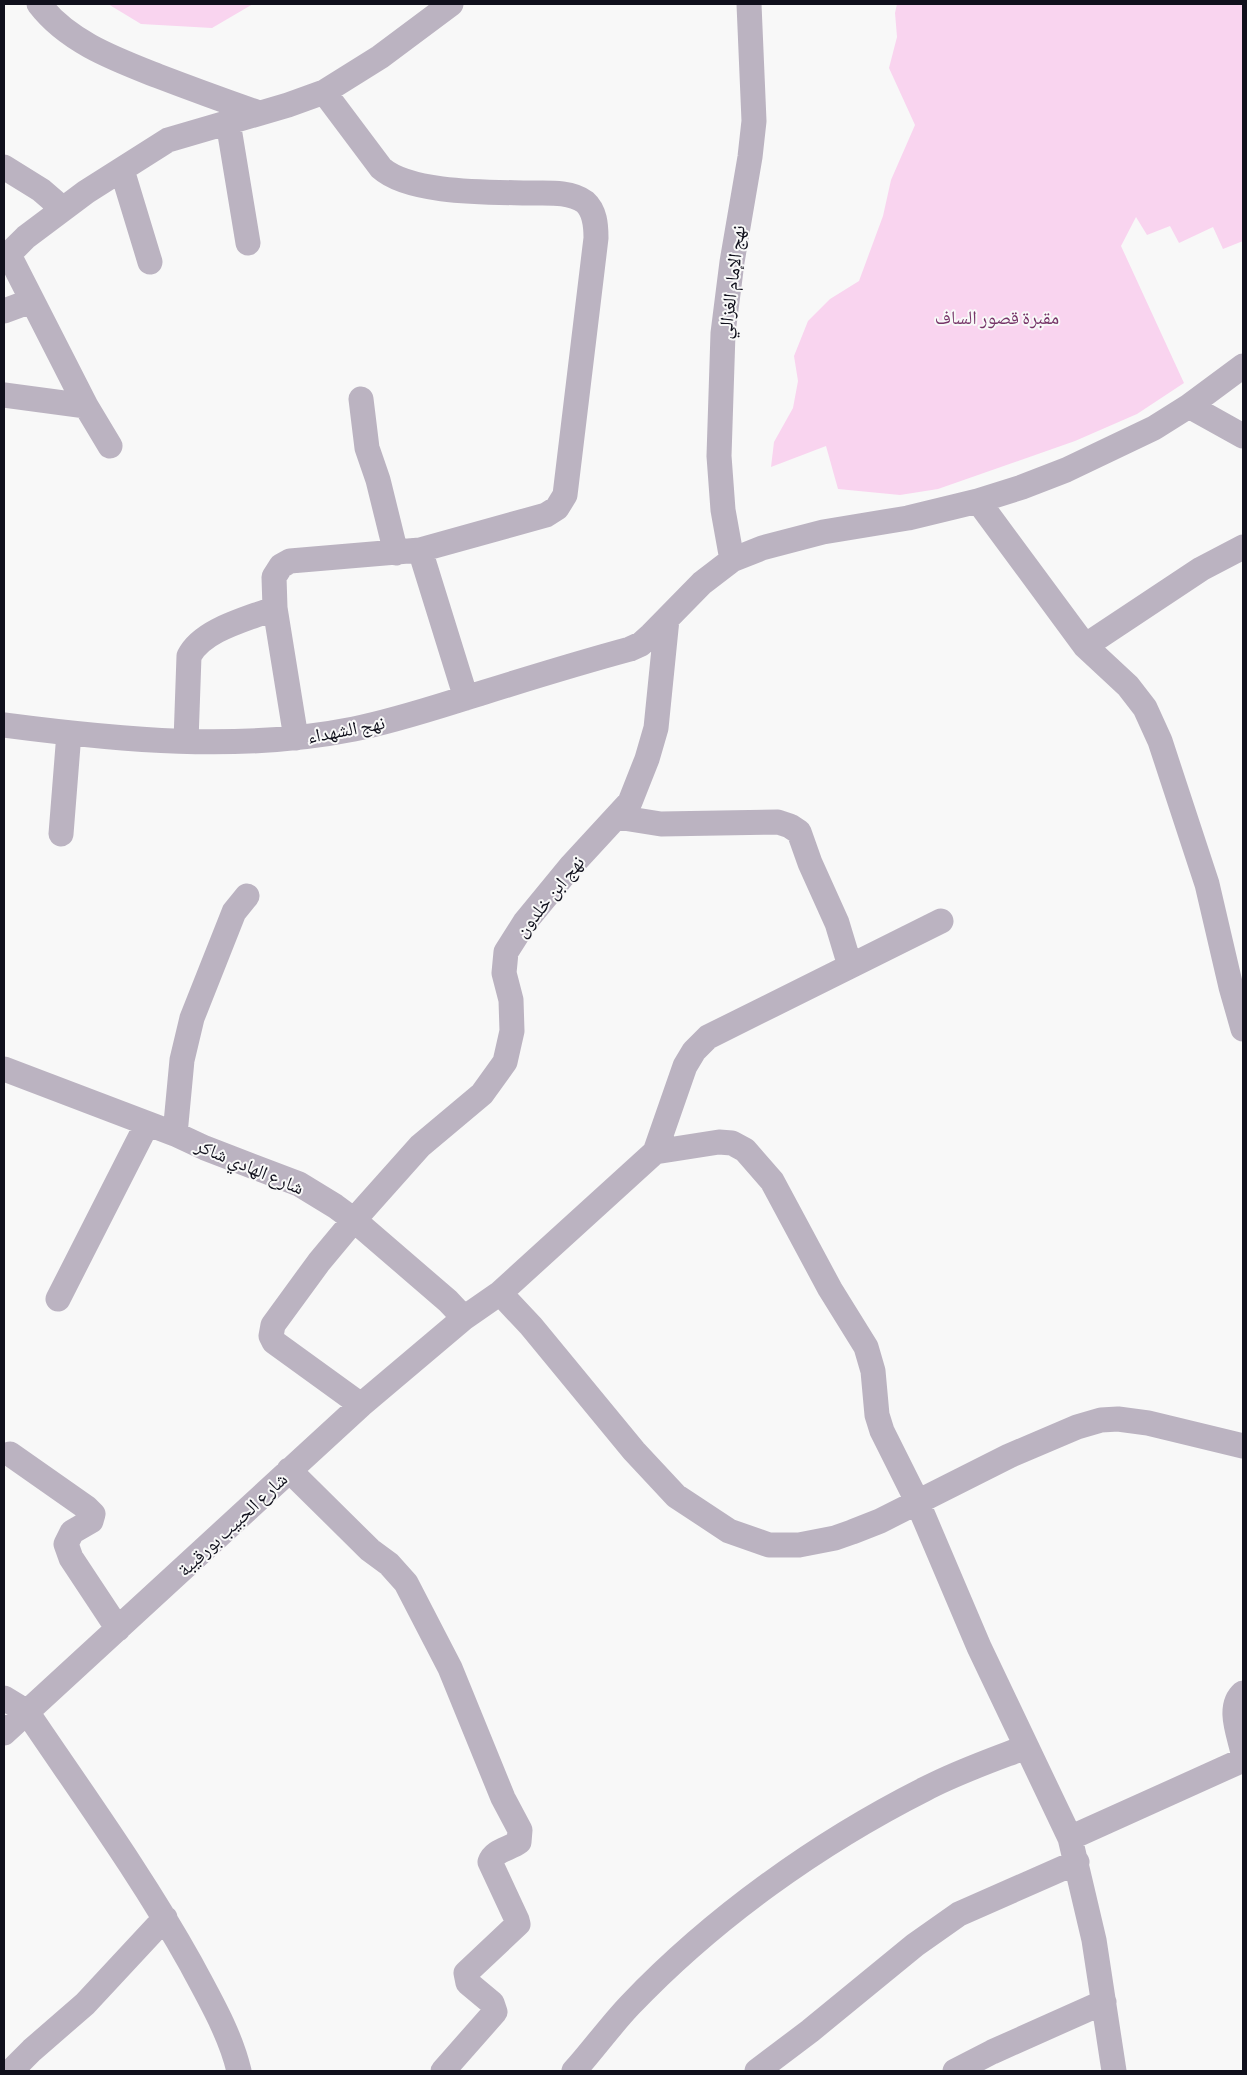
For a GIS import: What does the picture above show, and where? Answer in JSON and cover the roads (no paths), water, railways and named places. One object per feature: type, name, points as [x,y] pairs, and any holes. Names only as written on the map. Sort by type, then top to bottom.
[{"type":"street","points":[[39,4],[68,33],[95,49],[180,84],[259,113]]},
{"type":"street","points":[[110,446],[86,406],[6,256],[86,192],[168,140],[324,92],[380,57],[451,4]]},
{"type":"street","name":"نهج الإمام الغزالي","points":[[732,560],[723,510],[719,456],[723,333],[754,121],[749,4]]},
{"type":"street","points":[[296,738],[275,608],[274,577],[280,566],[290,561],[396,554],[420,550],[546,515],[556,508],[565,496],[596,238],[593,212],[585,202],[573,196],[443,188],[410,184],[390,176],[381,168],[324,92]]},
{"type":"street","points":[[228,122],[248,243]]},
{"type":"street","points":[[4,167],[41,190],[63,209]]},
{"type":"street","points":[[122,170],[150,262]]},
{"type":"street","points":[[4,311],[31,301]]},
{"type":"street","name":"نهج الشهداء","points":[[4,725],[107,738],[186,741],[296,738],[384,722],[630,649],[640,644],[702,583],[732,560],[762,548],[823,532],[908,518],[978,501],[1066,470],[1154,428],[1189,406],[1243,366]]},
{"type":"street","points":[[4,395],[86,406]]},
{"type":"street","points":[[361,399],[367,448],[378,480],[396,554]]},
{"type":"street","points":[[1189,406],[1243,436]]},
{"type":"street","points":[[978,501],[1085,646],[1128,686],[1145,708],[1160,741],[1206,884],[1243,1029]]},
{"type":"street","points":[[1085,646],[1202,569],[1243,547]]},
{"type":"street","points":[[420,550],[466,698]]},
{"type":"street","points":[[186,741],[189,656],[193,648],[215,632],[275,608]]},
{"type":"street","name":"نهج ابن خلدون","points":[[361,1405],[274,1342],[271,1330],[275,1319],[354,1220],[420,1146],[482,1094],[505,1062],[512,1032],[511,1000],[504,973],[506,952],[525,922],[630,802],[638,784],[656,728],[667,619]]},
{"type":"street","points":[[61,834],[69,734]]},
{"type":"street","points":[[617,816],[661,824],[778,822],[800,832],[810,863],[838,923],[850,966]]},
{"type":"street","points":[[175,1134],[182,1060],[192,1018],[234,912],[247,896]]},
{"type":"street","points":[[941,921],[708,1037],[694,1051],[685,1066],[655,1152],[705,1144],[732,1143],[746,1150],[772,1181],[830,1289],[866,1347],[873,1371],[877,1415],[882,1431],[917,1501],[979,1647],[1070,1838],[1094,1940],[1114,2071]]},
{"type":"street","name":"شارع الهادي شاكر","points":[[4,1069],[175,1134],[205,1148],[299,1184],[354,1220],[448,1300],[464,1318]]},
{"type":"street","points":[[58,1298],[148,1124]]},
{"type":"street","name":"شارع الحبيب بورقيبة","points":[[4,1733],[361,1405],[464,1318],[500,1293],[655,1152]]},
{"type":"street","points":[[500,1293],[563,1364],[634,1451],[671,1491],[696,1511],[729,1531],[769,1545],[808,1544],[852,1532],[880,1521],[1009,1456],[1077,1427],[1101,1420],[1118,1419],[1148,1422],[1243,1446]]},
{"type":"street","points":[[10,1454],[93,1514],[91,1521],[72,1532],[66,1544],[71,1558],[118,1629]]},
{"type":"street","points":[[290,1470],[370,1550],[389,1564],[406,1583],[450,1668],[503,1798],[520,1830],[519,1842],[496,1854],[491,1858],[490,1862],[518,1920],[518,1924],[466,1973],[468,1983],[492,2003],[495,2012],[442,2071]]},
{"type":"street","points":[[1243,1693],[1236,1700],[1234,1710],[1243,1753]]},
{"type":"street","points":[[4,1698],[27,1712],[165,1918],[212,2002],[234,2054],[239,2071]]},
{"type":"street","points":[[574,2071],[629,2006],[668,1968],[774,1879],[875,1816],[924,1789],[1026,1747]]},
{"type":"street","points":[[1070,1838],[1243,1760]]},
{"type":"street","points":[[757,2071],[810,2031],[915,1945],[959,1914],[1077,1862]]},
{"type":"street","points":[[11,2071],[85,2004],[165,1918]]},
{"type":"street","points":[[955,2071],[992,2052],[1104,2002]]},
{"type":"park label","name":"مقبرة قصور الساف","points":[[997,317]]}]
